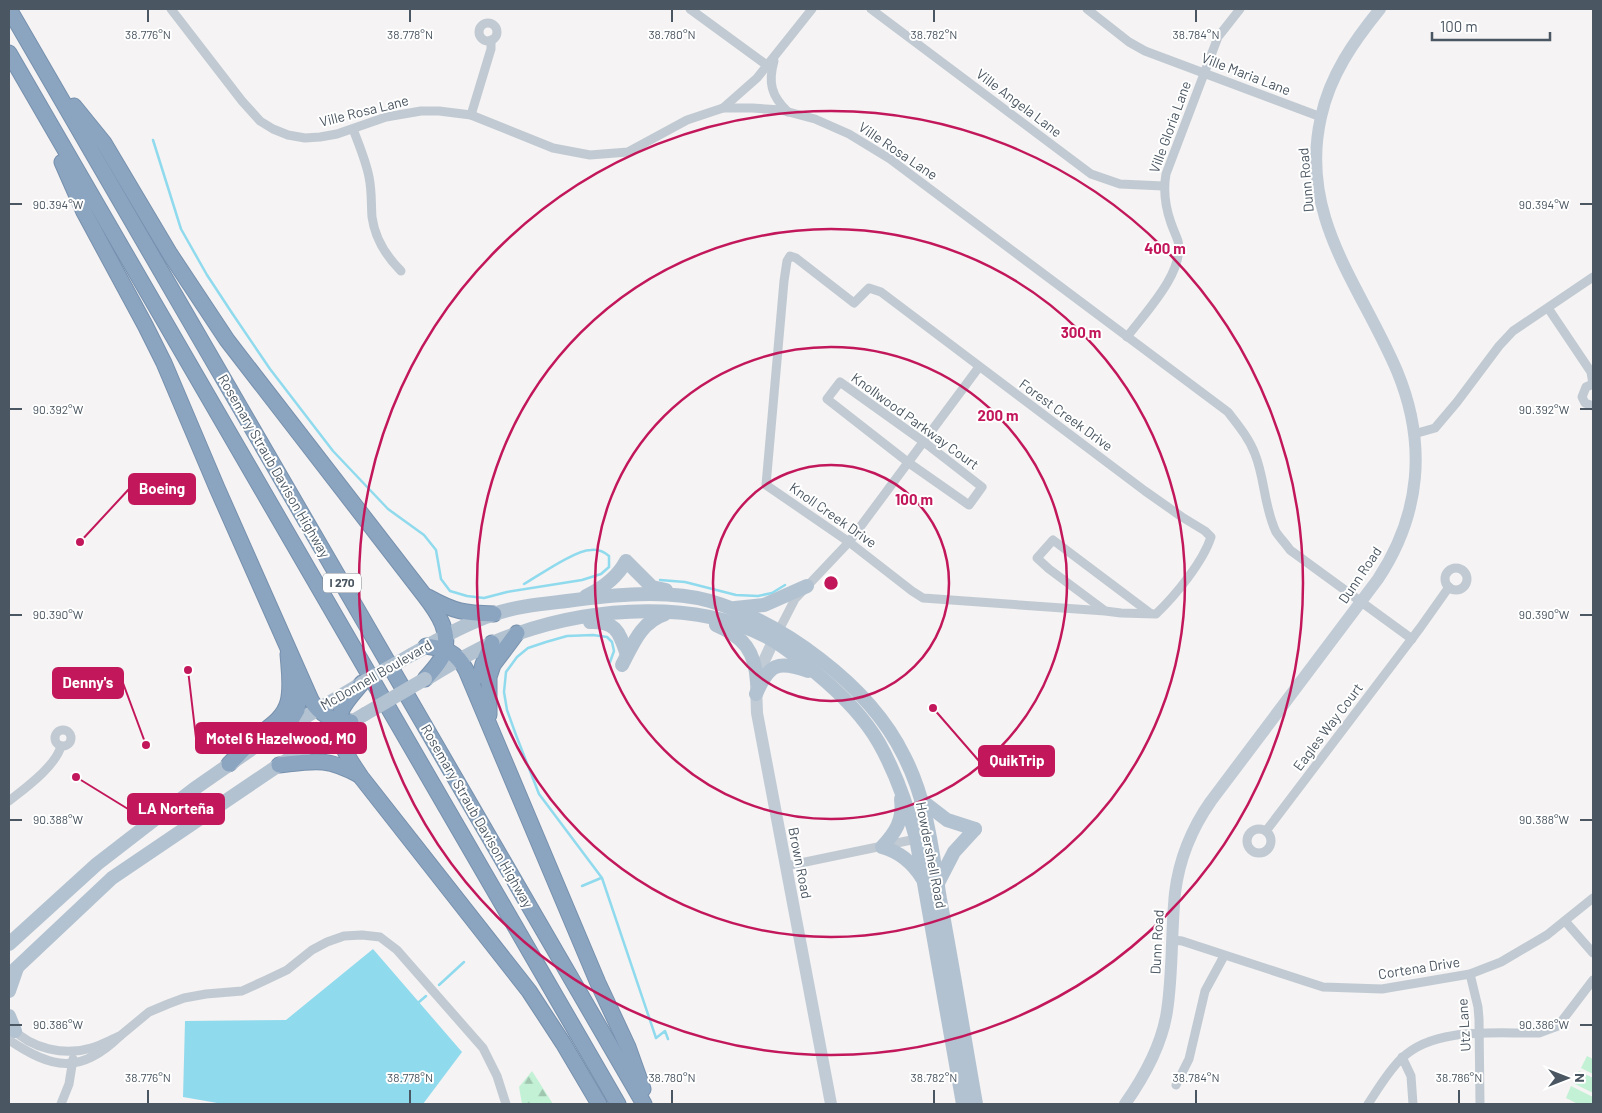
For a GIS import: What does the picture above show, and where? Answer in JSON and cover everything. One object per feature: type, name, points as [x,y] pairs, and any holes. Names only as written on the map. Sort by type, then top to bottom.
[{"type":"highway","name":"Rosemary Straub Davison Highway","points":[[9,9],[644,1104]]},
{"type":"highway","name":"Rosemary Straub Davison Highway","points":[[9,53],[618,1104]]},
{"type":"highway","points":[[39,62],[104,143],[175,261],[227,340],[442,620],[445,642],[442,656],[425,679]]},
{"type":"highway","points":[[37,103],[84,212],[164,363],[216,488],[288,645],[311,700],[324,715],[343,724]]},
{"type":"highway","points":[[424,595],[458,611],[494,614]]},
{"type":"highway","points":[[489,724],[489,677],[493,664],[517,633]]},
{"type":"highway","points":[[426,646],[445,642]]},
{"type":"highway","points":[[445,642],[466,670],[594,975],[628,1047],[649,1104]]},
{"type":"highway","points":[[479,700],[480,671],[492,643]]},
{"type":"highway","points":[[229,764],[272,726],[284,712],[289,692],[288,645]]},
{"type":"highway","points":[[287,727],[297,710],[302,678]]},
{"type":"highway","points":[[355,689],[341,712],[343,724],[341,743],[344,751],[361,777],[528,990],[599,1104]]},
{"type":"highway","points":[[278,765],[320,761],[329,762],[339,765],[361,777]]},
{"type":"main road","points":[[578,599],[609,582],[616,576],[626,561],[652,587],[669,591],[679,596]]},
{"type":"main road","points":[[726,607],[743,608],[764,605],[807,586]]},
{"type":"main road","name":"McDonnell Boulevard","points":[[445,642],[494,614],[534,605],[629,595],[679,596],[708,600],[744,613],[776,635]]},
{"type":"main road","points":[[545,626],[561,627],[602,621],[612,625],[620,635],[624,659],[646,625],[656,617],[677,612]]},
{"type":"main road","name":"McDonnell Boulevard","points":[[13,970],[112,878],[278,765],[343,724],[365,714],[492,643],[517,633],[604,614],[677,612],[704,615],[776,635]]},
{"type":"main road","points":[[704,615],[714,625],[731,632],[745,644],[753,659],[756,688]]},
{"type":"main road","name":"Howdershell Road","points":[[776,635],[850,706],[878,742],[905,798],[916,838],[963,1104]]},
{"type":"main road","name":"Howdershell Road","points":[[776,635],[797,641],[836,671],[873,708],[890,730],[905,757],[921,800],[931,838],[976,1104]]},
{"type":"main road","name":"McDonnell Boulevard","points":[[9,944],[97,864],[229,764],[287,727],[426,646]]},
{"type":"main road","points":[[756,688],[766,674],[778,665],[795,666],[818,675]]},
{"type":"main road","points":[[898,783],[902,805],[900,820],[895,832],[882,847],[894,850],[908,860],[923,881]]},
{"type":"main road","points":[[921,800],[947,820],[975,829],[954,852],[938,883]]},
{"type":"main road","points":[[9,933],[31,924]]},
{"type":"main road","points":[[9,991],[13,970]]},
{"type":"main road","points":[[9,1016],[11,1032]]},
{"type":"street","name":"Ville Rosa Lane","points":[[170,9],[242,101],[260,121],[288,135],[305,138],[337,134],[386,117],[413,112],[439,111],[471,116],[553,148],[590,155],[628,152],[687,120],[724,108],[752,108],[788,112],[815,119],[832,126],[864,142],[890,159],[1228,412],[1239,426],[1255,454],[1265,488],[1267,506],[1277,534],[1290,550],[1362,601]]},
{"type":"street","points":[[690,9],[768,66]]},
{"type":"street","points":[[724,108],[768,66],[812,9]]},
{"type":"street","name":"Ville Angela Lane","points":[[871,9],[1091,174],[1120,184],[1163,186]]},
{"type":"street","name":"Ville Maria Lane","points":[[1087,9],[1129,42],[1145,51],[1321,117]]},
{"type":"street","name":"Ville Gloria Lane","points":[[1127,337],[1173,273],[1179,250],[1168,216],[1163,186],[1166,174],[1218,37],[1240,9]]},
{"type":"street","name":"Dunn Road","points":[[1125,1104],[1144,1074],[1162,1032],[1170,991],[1177,884],[1186,847],[1200,817],[1388,564],[1410,513],[1416,456],[1414,434],[1406,395],[1396,370],[1333,244],[1320,204],[1316,151],[1321,117],[1327,95],[1344,58],[1380,9]]},
{"type":"street","points":[[471,116],[491,49],[491,40]]},
{"type":"street","points":[[775,57],[771,78],[772,90],[776,99],[788,112]]},
{"type":"street","points":[[353,129],[369,174],[372,218],[375,230],[384,251],[401,271]]},
{"type":"street","name":"Forest Creek Drive","points":[[790,256],[796,258],[854,303],[869,288],[880,292],[1044,416],[1182,517],[1205,531],[1211,538],[1206,552],[1167,603],[1156,614],[1150,613]]},
{"type":"street","name":"Knoll Creek Drive","points":[[790,256],[788,257],[784,281],[766,484],[923,598],[1104,611]]},
{"type":"street","points":[[1414,434],[1434,428],[1513,331],[1593,277]]},
{"type":"street","points":[[1548,308],[1591,372],[1593,384],[1586,387],[1582,397],[1585,403],[1593,406]]},
{"type":"street","points":[[776,635],[795,600],[848,542],[980,367]]},
{"type":"street","name":"Knollwood Parkway Court","points":[[840,382],[924,442],[982,487],[969,505],[909,463],[827,399],[840,382]]},
{"type":"street","points":[[1053,540],[1150,613],[1104,611],[1037,558],[1053,540]]},
{"type":"street","name":"Eagles Way Court","points":[[1266,831],[1412,639],[1449,587]]},
{"type":"street","points":[[1362,601],[1412,639]]},
{"type":"street","name":"Brown Road","points":[[776,635],[764,660],[756,688],[760,734],[831,1104]]},
{"type":"street","points":[[9,801],[47,767],[59,752],[61,746]]},
{"type":"street","points":[[786,866],[882,847],[916,838],[931,838]]},
{"type":"street","name":"Cortena Drive","points":[[1173,940],[1182,940],[1224,956],[1323,987],[1382,989],[1470,974],[1501,962],[1524,950],[1593,898]]},
{"type":"street","points":[[1564,921],[1593,953]]},
{"type":"street","points":[[11,1032],[30,1053],[55,1063],[72,1064],[106,1049],[149,1012],[184,998],[242,991],[286,970],[312,950],[327,942],[344,936],[362,935],[380,938],[397,950],[483,1048],[506,1104]]},
{"type":"street","points":[[1176,1085],[1189,1059],[1205,991],[1224,956]]},
{"type":"street","name":"Utz Lane","points":[[1470,974],[1478,1007],[1480,1104]]},
{"type":"street","points":[[1368,1104],[1402,1057],[1424,1043],[1439,1038],[1480,1034],[1539,1034],[1548,1031],[1558,1026],[1593,980]]},
{"type":"street","points":[[11,1032],[35,1044],[60,1051],[91,1048],[120,1036]]},
{"type":"street","points":[[62,1104],[69,1084],[74,1051]]},
{"type":"street","points":[[1402,1057],[1411,1076],[1413,1104]]},
{"type":"green space","points":[[1587,1056],[1593,1059],[1593,1074],[1581,1068]]},
{"type":"green space","points":[[532,1071],[553,1104],[522,1104],[519,1087]]},
{"type":"green space","points":[[1579,1071],[1593,1078],[1593,1093],[1573,1083]]},
{"type":"green space","points":[[1571,1086],[1593,1097],[1593,1104],[1578,1104],[1566,1098]]},
{"type":"water","points":[[373,949],[462,1052],[423,1104],[223,1104],[183,1097],[185,1021],[286,1020]]},
{"type":"waterway","points":[[153,140],[181,229],[207,275],[232,313],[270,369],[333,451],[388,509],[424,535],[436,550],[441,579],[450,591],[484,598],[507,592],[582,580],[601,574],[609,567],[609,556],[598,550],[584,551],[566,559],[524,584]]},
{"type":"waterway","points":[[660,580],[685,582],[736,595],[758,596],[772,593],[785,585]]},
{"type":"waterway","points":[[610,662],[614,651],[612,642],[607,637],[593,635],[567,636],[528,648],[517,657],[506,672],[504,692],[507,710],[539,794],[602,878],[656,1038],[665,1031],[668,1039]]},
{"type":"waterway","points":[[582,886],[601,878]]},
{"type":"waterway","points":[[439,985],[464,962]]},
{"type":"waterway","points":[[419,1002],[426,996]]},
{"type":"place","name":"Boeing","points":[[80,542]]},
{"type":"place","name":"Motel 6 Hazelwood, MO","points":[[188,670]]},
{"type":"place","name":"QuikTrip","points":[[933,708]]},
{"type":"place","name":"Denny's","points":[[146,745]]},
{"type":"place","name":"LA Norteña","points":[[76,777]]}]
